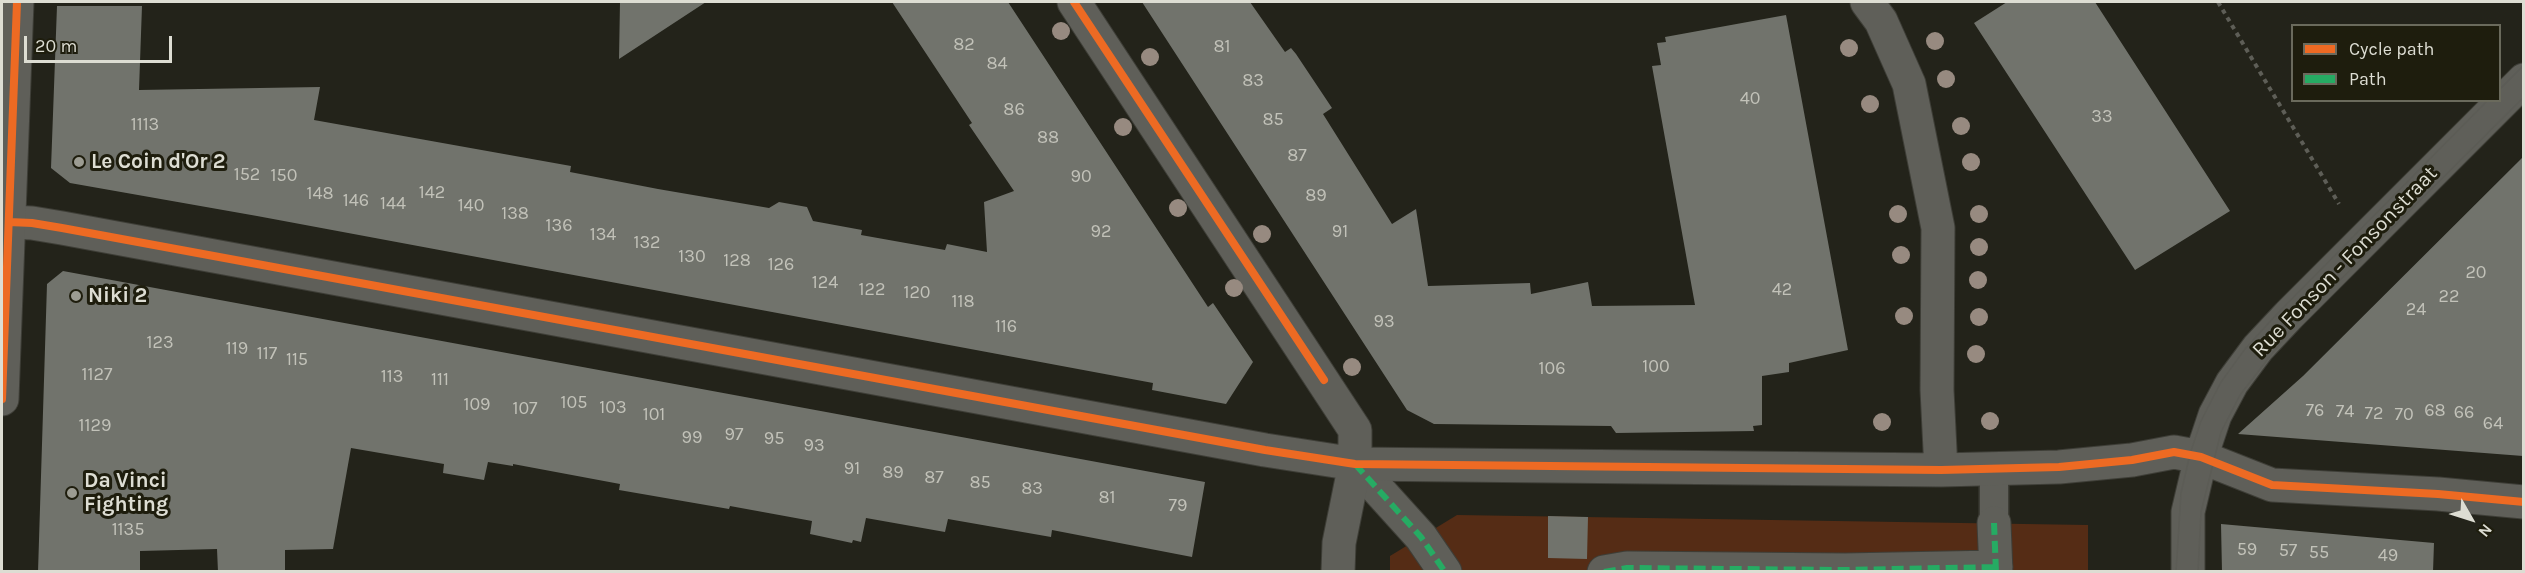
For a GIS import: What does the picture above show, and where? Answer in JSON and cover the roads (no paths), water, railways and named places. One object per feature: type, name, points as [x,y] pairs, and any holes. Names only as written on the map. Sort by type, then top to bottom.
[{"type":"street","points":[[2,399],[17,2]]},
{"type":"street","points":[[1074,2],[1355,430],[1355,464],[1339,543],[1338,572]]},
{"type":"street","points":[[1867,2],[1881,21],[1909,84],[1938,228],[1937,390],[1941,470]]},
{"type":"street","name":"Rue Fonson - Fonsonstraat","points":[[2188,572],[2188,512],[2201,457],[2215,415],[2232,383],[2289,315],[2523,80]]},
{"type":"street","points":[[9,222],[62,228],[1254,448],[1355,464],[1941,470],[2059,467],[2121,461],[2174,452],[2201,457],[2272,485],[2438,494],[2523,502]]},
{"type":"street","points":[[1355,464],[1421,537],[1444,572]]},
{"type":"street","points":[[1604,572],[1627,568],[1996,569],[1994,523]]},
{"type":"lane","points":[[1994,468],[1994,523]]},
{"type":"tram line","points":[[2501,88],[2524,65]]},
{"type":"tram line","points":[[2198,572],[2201,512],[2221,432],[2240,395],[2292,328],[2524,97]]},
{"type":"tram line","points":[[2176,572],[2181,493],[2190,454],[2201,421],[2221,382],[2245,349],[2276,315],[2486,102]]},
{"type":"place","name":"Le Coin d'Or 2","points":[[79,162]]},
{"type":"place","name":"Niki 2","points":[[76,296]]},
{"type":"place","name":"Da Vinci Fighting","points":[[72,493]]}]
